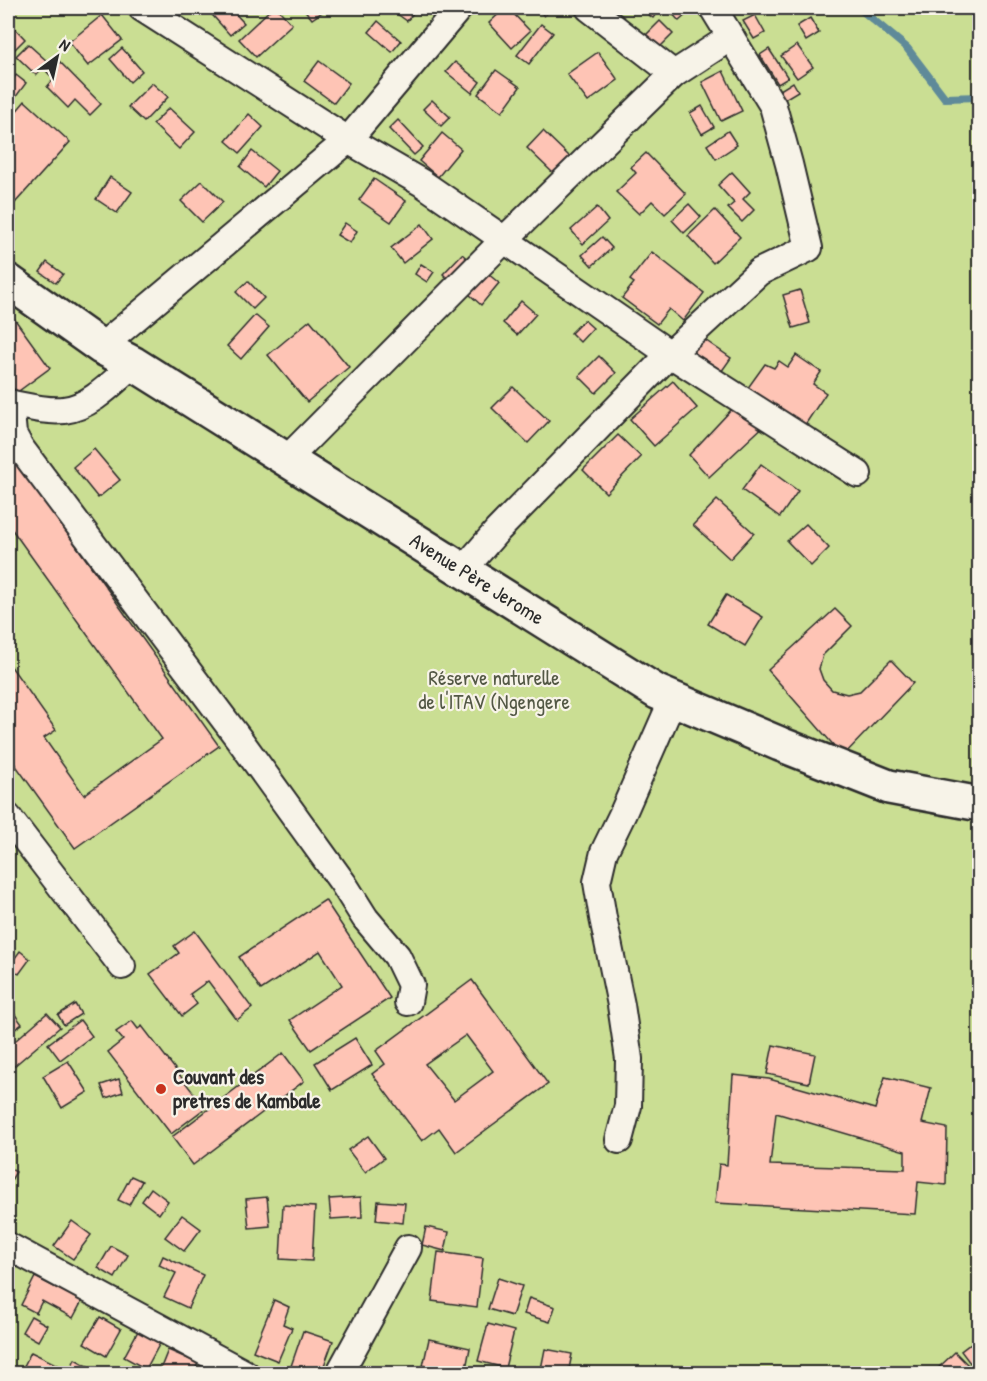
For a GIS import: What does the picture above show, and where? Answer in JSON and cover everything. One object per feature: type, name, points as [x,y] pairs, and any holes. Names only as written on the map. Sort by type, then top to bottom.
[{"type":"street","points":[[101,347],[348,140],[459,8]]},
{"type":"street","points":[[589,8],[674,74]]},
{"type":"street","points":[[463,570],[670,354],[759,272],[809,248],[773,106],[713,8]]},
{"type":"street","points":[[148,9],[348,140],[422,183],[670,354],[858,474]]},
{"type":"street","points":[[287,459],[504,240],[674,74],[731,37]]},
{"type":"street","name":"Avenue Père Jerome","points":[[8,281],[101,347],[134,364],[657,692],[889,787],[980,804]]},
{"type":"street","points":[[134,364],[90,401],[64,410],[34,408],[9,403],[13,434],[20,447],[242,743],[343,883],[365,918],[397,956],[411,985],[408,1002]]},
{"type":"street","points":[[619,1140],[628,1107],[629,1059],[597,882],[604,852],[673,699]]},
{"type":"street","points":[[8,817],[122,966]]},
{"type":"street","points":[[8,1246],[246,1374]]},
{"type":"street","points":[[339,1374],[408,1248]]},
{"type":"green space","name":"Réserve naturelle de l'ITAV (Ngengere","points":[[8,8],[979,8],[979,1373],[8,1373]]},
{"type":"building","points":[[206,8],[230,8],[244,23],[230,35]]},
{"type":"building","points":[[272,8],[277,8],[292,24],[256,57],[239,39]]},
{"type":"building","points":[[303,8],[328,8],[312,19]]},
{"type":"building","points":[[396,8],[417,8],[407,21],[393,11]]},
{"type":"building","points":[[505,8],[508,8],[530,31],[512,48],[489,23]]},
{"type":"building","points":[[537,8],[553,8],[544,16]]},
{"type":"building","points":[[639,8],[661,8],[653,18]]},
{"type":"building","points":[[673,8],[683,8],[688,13],[679,21],[670,11]]},
{"type":"building","points":[[102,15],[122,40],[88,66],[69,42]]},
{"type":"building","points":[[755,15],[765,33],[754,39],[743,21]]},
{"type":"building","points":[[810,18],[819,33],[806,41],[797,26]]},
{"type":"building","points":[[8,21],[25,39],[8,56]]},
{"type":"building","points":[[378,21],[401,41],[392,52],[369,32]]},
{"type":"building","points":[[660,21],[673,34],[659,48],[646,35]]},
{"type":"building","points":[[541,24],[553,33],[529,64],[517,55]]},
{"type":"building","points":[[28,44],[48,62],[36,75],[16,56]]},
{"type":"building","points":[[797,45],[813,67],[797,78],[781,56]]},
{"type":"building","points":[[122,48],[142,71],[130,82],[110,59]]},
{"type":"building","points":[[769,49],[788,78],[778,84],[760,55]]},
{"type":"building","points":[[598,52],[618,80],[588,102],[567,74]]},
{"type":"building","points":[[59,61],[101,104],[90,115],[75,100],[68,108],[47,87],[54,79],[47,72]]},
{"type":"building","points":[[319,61],[349,83],[334,103],[304,81]]},
{"type":"building","points":[[455,62],[480,82],[472,93],[446,72]]},
{"type":"building","points":[[496,70],[520,87],[502,112],[478,94]]},
{"type":"building","points":[[723,71],[742,111],[721,121],[702,82]]},
{"type":"building","points":[[16,75],[26,83],[15,98],[8,92],[8,86]]},
{"type":"building","points":[[793,82],[798,91],[783,100],[777,92]]},
{"type":"building","points":[[152,83],[168,97],[144,122],[128,107]]},
{"type":"building","points":[[432,100],[450,117],[441,126],[423,109]]},
{"type":"building","points":[[25,101],[70,142],[14,204],[8,197],[8,121]]},
{"type":"building","points":[[702,106],[714,127],[702,134],[690,113]]},
{"type":"building","points":[[169,108],[195,132],[179,149],[153,124]]},
{"type":"building","points":[[249,114],[263,127],[240,153],[226,141]]},
{"type":"building","points":[[398,120],[423,147],[414,155],[389,129]]},
{"type":"building","points":[[543,131],[570,157],[553,173],[527,148]]},
{"type":"building","points":[[728,131],[737,145],[716,159],[707,145]]},
{"type":"building","points":[[442,133],[461,149],[438,177],[419,161]]},
{"type":"building","points":[[252,151],[277,171],[264,187],[240,167]]},
{"type":"building","points":[[646,153],[686,194],[665,214],[652,201],[639,214],[616,192],[636,173],[631,167]]},
{"type":"building","points":[[732,172],[750,192],[743,199],[754,210],[742,222],[728,208],[734,203],[718,185]]},
{"type":"building","points":[[110,177],[132,192],[117,213],[96,199]]},
{"type":"building","points":[[374,179],[406,201],[391,222],[359,200]]},
{"type":"building","points":[[202,181],[223,202],[202,222],[181,201]]},
{"type":"building","points":[[689,204],[701,217],[684,233],[672,220]]},
{"type":"building","points":[[597,207],[608,221],[583,244],[571,230]]},
{"type":"building","points":[[715,210],[740,237],[713,263],[688,236]]},
{"type":"building","points":[[345,223],[357,231],[350,243],[337,235]]},
{"type":"building","points":[[422,224],[433,239],[403,263],[391,248]]},
{"type":"building","points":[[602,237],[612,248],[592,266],[582,255]]},
{"type":"building","points":[[652,252],[704,293],[683,321],[669,309],[657,324],[622,298],[634,283],[630,280]]},
{"type":"building","points":[[462,254],[473,264],[453,284],[443,274]]},
{"type":"building","points":[[47,262],[63,274],[56,283],[40,272]]},
{"type":"building","points":[[421,264],[434,272],[427,282],[415,274]]},
{"type":"building","points":[[487,273],[499,283],[481,305],[469,294]]},
{"type":"building","points":[[248,281],[264,298],[253,309],[236,292]]},
{"type":"building","points":[[800,290],[810,323],[793,328],[783,295]]},
{"type":"building","points":[[521,301],[536,314],[517,335],[503,323]]},
{"type":"building","points":[[8,310],[50,368],[16,393],[8,381]]},
{"type":"building","points":[[255,315],[269,327],[241,359],[227,346]]},
{"type":"building","points":[[310,320],[349,367],[307,402],[268,355]]},
{"type":"building","points":[[584,320],[593,328],[580,342],[571,333]]},
{"type":"building","points":[[702,338],[731,358],[719,375],[690,355]]},
{"type":"building","points":[[796,355],[821,372],[813,384],[826,393],[803,428],[747,389],[765,364],[774,368],[779,361],[788,367]]},
{"type":"building","points":[[599,356],[616,373],[596,393],[579,376]]},
{"type":"building","points":[[677,371],[768,422],[709,477],[689,455],[732,409]]},
{"type":"building","points":[[673,381],[697,408],[654,446],[630,419]]},
{"type":"building","points":[[513,387],[549,421],[528,443],[492,408]]},
{"type":"building","points":[[618,435],[641,457],[606,493],[583,470]]},
{"type":"building","points":[[94,449],[120,480],[98,498],[73,467]]},
{"type":"building","points":[[8,450],[219,746],[75,848],[12,760],[8,763],[8,662],[56,730],[44,738],[84,795],[162,739],[8,524]]},
{"type":"building","points":[[761,464],[798,491],[780,517],[742,490]]},
{"type":"building","points":[[717,500],[754,533],[730,559],[693,525]]},
{"type":"building","points":[[806,524],[829,548],[811,566],[787,541]]},
{"type":"building","points":[[726,595],[763,617],[745,646],[708,624]]},
{"type":"building","points":[[835,609],[852,626],[823,655],[819,669],[823,680],[832,690],[847,694],[860,691],[891,660],[913,683],[843,756],[768,670]]},
{"type":"building","points":[[325,900],[390,998],[311,1050],[290,1020],[342,985],[320,951],[261,990],[239,957]]},
{"type":"building","points":[[195,931],[252,1008],[237,1020],[208,981],[190,994],[197,1004],[182,1016],[150,974],[179,953],[174,946]]},
{"type":"building","points":[[20,951],[30,959],[19,974],[9,966]]},
{"type":"building","points":[[472,980],[548,1084],[456,1152],[439,1128],[422,1141],[372,1074],[385,1064],[376,1051]],"holes":[[[466,1035],[493,1071],[454,1100],[425,1064]]]},
{"type":"building","points":[[75,1004],[81,1014],[64,1025],[58,1015]]},
{"type":"building","points":[[8,1005],[22,1024],[8,1034]]},
{"type":"building","points":[[47,1013],[60,1027],[13,1067],[8,1061],[8,1047]]},
{"type":"building","points":[[80,1020],[92,1036],[60,1060],[48,1044]]},
{"type":"building","points":[[132,1021],[138,1029],[142,1026],[205,1108],[171,1134],[108,1052],[123,1040],[116,1032]]},
{"type":"building","points":[[355,1038],[372,1065],[332,1090],[315,1063]]},
{"type":"building","points":[[773,1045],[815,1054],[809,1083],[767,1074]]},
{"type":"building","points":[[283,1053],[304,1081],[193,1165],[172,1137]]},
{"type":"building","points":[[68,1061],[88,1092],[62,1108],[43,1076]]},
{"type":"building","points":[[733,1075],[769,1079],[875,1109],[885,1077],[931,1088],[922,1123],[947,1128],[946,1185],[918,1182],[915,1214],[715,1203],[719,1164],[727,1165]],"holes":[[[776,1113],[905,1151],[905,1169],[770,1165]]]},
{"type":"building","points":[[119,1079],[123,1092],[106,1098],[101,1085]]},
{"type":"building","points":[[368,1136],[384,1158],[365,1172],[348,1150]]},
{"type":"building","points":[[8,1167],[16,1172],[8,1185]]},
{"type":"building","points":[[131,1176],[142,1181],[129,1205],[118,1200]]},
{"type":"building","points":[[151,1188],[168,1201],[159,1214],[142,1201]]},
{"type":"building","points":[[267,1197],[270,1226],[249,1228],[246,1199]]},
{"type":"building","points":[[361,1197],[362,1217],[331,1219],[329,1199]]},
{"type":"building","points":[[378,1201],[405,1203],[403,1223],[376,1220]]},
{"type":"building","points":[[283,1205],[315,1207],[312,1261],[280,1259]]},
{"type":"building","points":[[182,1215],[201,1229],[184,1251],[165,1237]]},
{"type":"building","points":[[72,1221],[91,1235],[73,1259],[54,1246]]},
{"type":"building","points":[[426,1227],[449,1232],[445,1251],[422,1245]]},
{"type":"building","points":[[111,1246],[128,1255],[115,1278],[98,1268]]},
{"type":"building","points":[[438,1252],[483,1258],[477,1307],[432,1301]]},
{"type":"building","points":[[163,1256],[203,1275],[188,1308],[164,1297],[176,1273],[159,1265]]},
{"type":"building","points":[[35,1277],[82,1301],[73,1318],[42,1301],[36,1313],[21,1305]]},
{"type":"building","points":[[498,1278],[522,1286],[512,1316],[488,1309]]},
{"type":"building","points":[[529,1298],[555,1307],[550,1322],[524,1314]]},
{"type":"building","points":[[274,1300],[289,1307],[283,1324],[292,1328],[278,1361],[253,1351]]},
{"type":"building","points":[[31,1316],[47,1325],[38,1341],[22,1332]]},
{"type":"building","points":[[100,1317],[121,1329],[106,1356],[84,1343]]},
{"type":"building","points":[[488,1324],[514,1331],[505,1368],[478,1361]]},
{"type":"building","points":[[138,1331],[160,1343],[146,1369],[124,1357]]},
{"type":"building","points":[[303,1331],[333,1341],[321,1374],[302,1374],[290,1369]]},
{"type":"building","points":[[978,1338],[980,1355],[970,1363],[961,1351]]},
{"type":"building","points":[[429,1339],[470,1348],[465,1374],[423,1366]]},
{"type":"building","points":[[545,1349],[572,1354],[568,1374],[540,1374]]},
{"type":"building","points":[[168,1350],[198,1363],[193,1374],[168,1374],[160,1370]]},
{"type":"building","points":[[31,1352],[58,1365],[54,1374],[20,1374]]},
{"type":"building","points":[[955,1352],[971,1368],[966,1374],[939,1374],[936,1370]]},
{"type":"building","points":[[75,1359],[102,1374],[68,1374]]},
{"type":"waterway","points":[[859,8],[907,48],[945,98],[980,97]]},
{"type":"place","name":"Couvant des pretres de Kambale","points":[[161,1089]]}]
